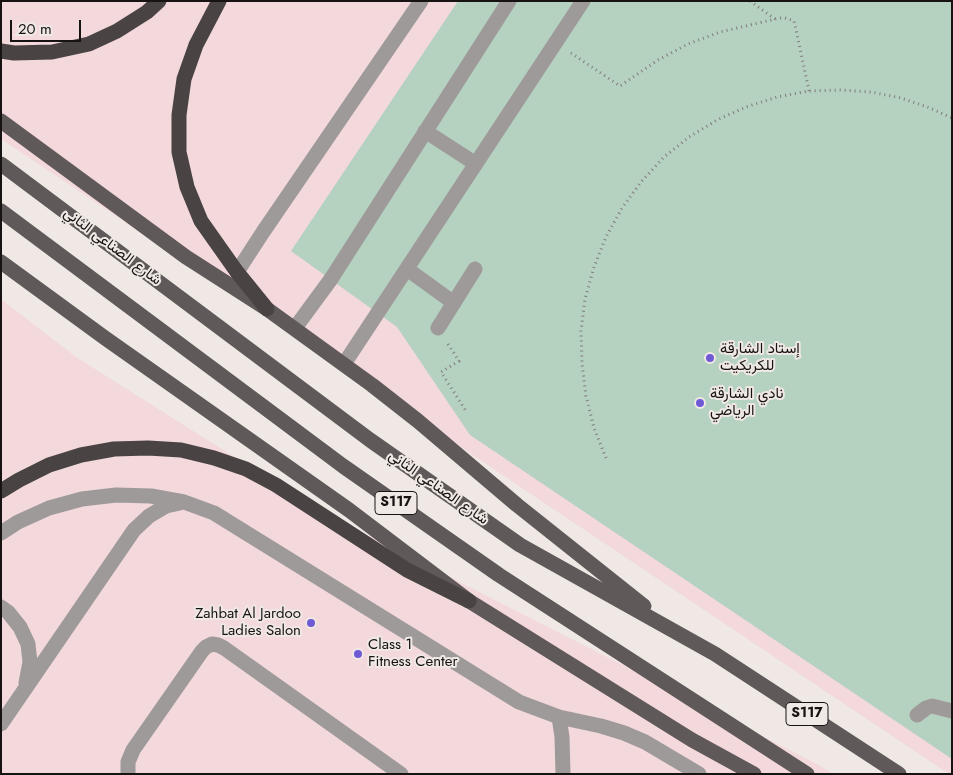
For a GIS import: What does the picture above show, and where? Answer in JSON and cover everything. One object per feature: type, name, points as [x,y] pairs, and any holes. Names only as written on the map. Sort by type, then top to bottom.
[{"type":"highway","points":[[1,51],[14,53],[52,52],[89,44],[117,31],[148,12],[159,1]]},
{"type":"highway","points":[[219,1],[196,45],[184,79],[178,115],[180,152],[187,187],[201,221],[237,272],[267,309]]},
{"type":"highway","points":[[1,491],[49,465],[81,455],[114,449],[148,448],[181,450],[214,458],[246,469],[276,485],[407,570],[469,601]]},
{"type":"main road","points":[[1,121],[186,257],[267,309],[344,364],[418,421],[510,499],[640,603],[716,654]]},
{"type":"main road","name":"شارع الصناعي الثاني","points":[[1,164],[370,440],[520,545],[716,654],[899,774]]},
{"type":"main road","name":"S117","points":[[1,211],[343,466],[499,575],[807,774]]},
{"type":"main road","points":[[1,262],[105,338],[349,510],[469,601],[692,740],[754,774]]},
{"type":"street","points":[[237,272],[421,1]]},
{"type":"street","points":[[295,328],[331,279],[509,1]]},
{"type":"street","points":[[344,364],[583,1]]},
{"type":"street","points":[[425,131],[476,164]]},
{"type":"street","points":[[438,328],[475,269]]},
{"type":"street","points":[[407,270],[454,303]]},
{"type":"street","points":[[1,533],[18,522],[49,508],[82,499],[125,495],[151,496],[184,502],[214,513],[500,692],[519,702],[558,717],[624,733],[645,742],[699,774]]},
{"type":"street","points":[[1,724],[134,530],[149,516],[166,506],[184,502]]},
{"type":"street","points":[[1,607],[20,626],[28,644],[30,662],[27,681],[19,698]]},
{"type":"street","points":[[128,774],[128,762],[133,750],[202,651],[212,644],[224,648],[401,774]]},
{"type":"street","points":[[916,716],[932,706],[952,711]]},
{"type":"street","points":[[558,717],[562,737],[563,774]]},
{"type":"path","points":[[750,1],[775,19]]},
{"type":"path","points":[[556,43],[620,86],[658,60],[688,44],[720,32],[785,18],[794,21],[809,91]]},
{"type":"path","points":[[606,458],[594,428],[586,396],[581,347],[585,299],[594,267],[606,237],[622,208],[641,182],[664,158],[689,137],[717,120],[746,107],[777,97],[809,91],[871,92],[901,98],[952,118]]},
{"type":"path","points":[[438,328],[459,361],[441,372],[466,411]]},
{"type":"shaded area","name":"نادي الشارقة الرياضي","points":[[1,1],[952,1],[952,774],[949,774],[1,139]]},
{"type":"shaded area","points":[[1,299],[76,357],[320,511],[819,765],[833,774],[1,774]]},
{"type":"green space","name":"إستاد الشارقة للكريكيت","points":[[458,1],[952,1],[952,759],[470,435],[397,327],[291,251]]},
{"type":"place","name":"إستاد الشارقة للكريكيت","points":[[710,358]]},
{"type":"place","name":"نادي الشارقة الرياضي","points":[[700,403]]},
{"type":"place","name":"Zahbat Al Jardoo Ladies Salon","points":[[311,623]]},
{"type":"place","name":"Class 1 Fitness Center","points":[[358,654]]}]
